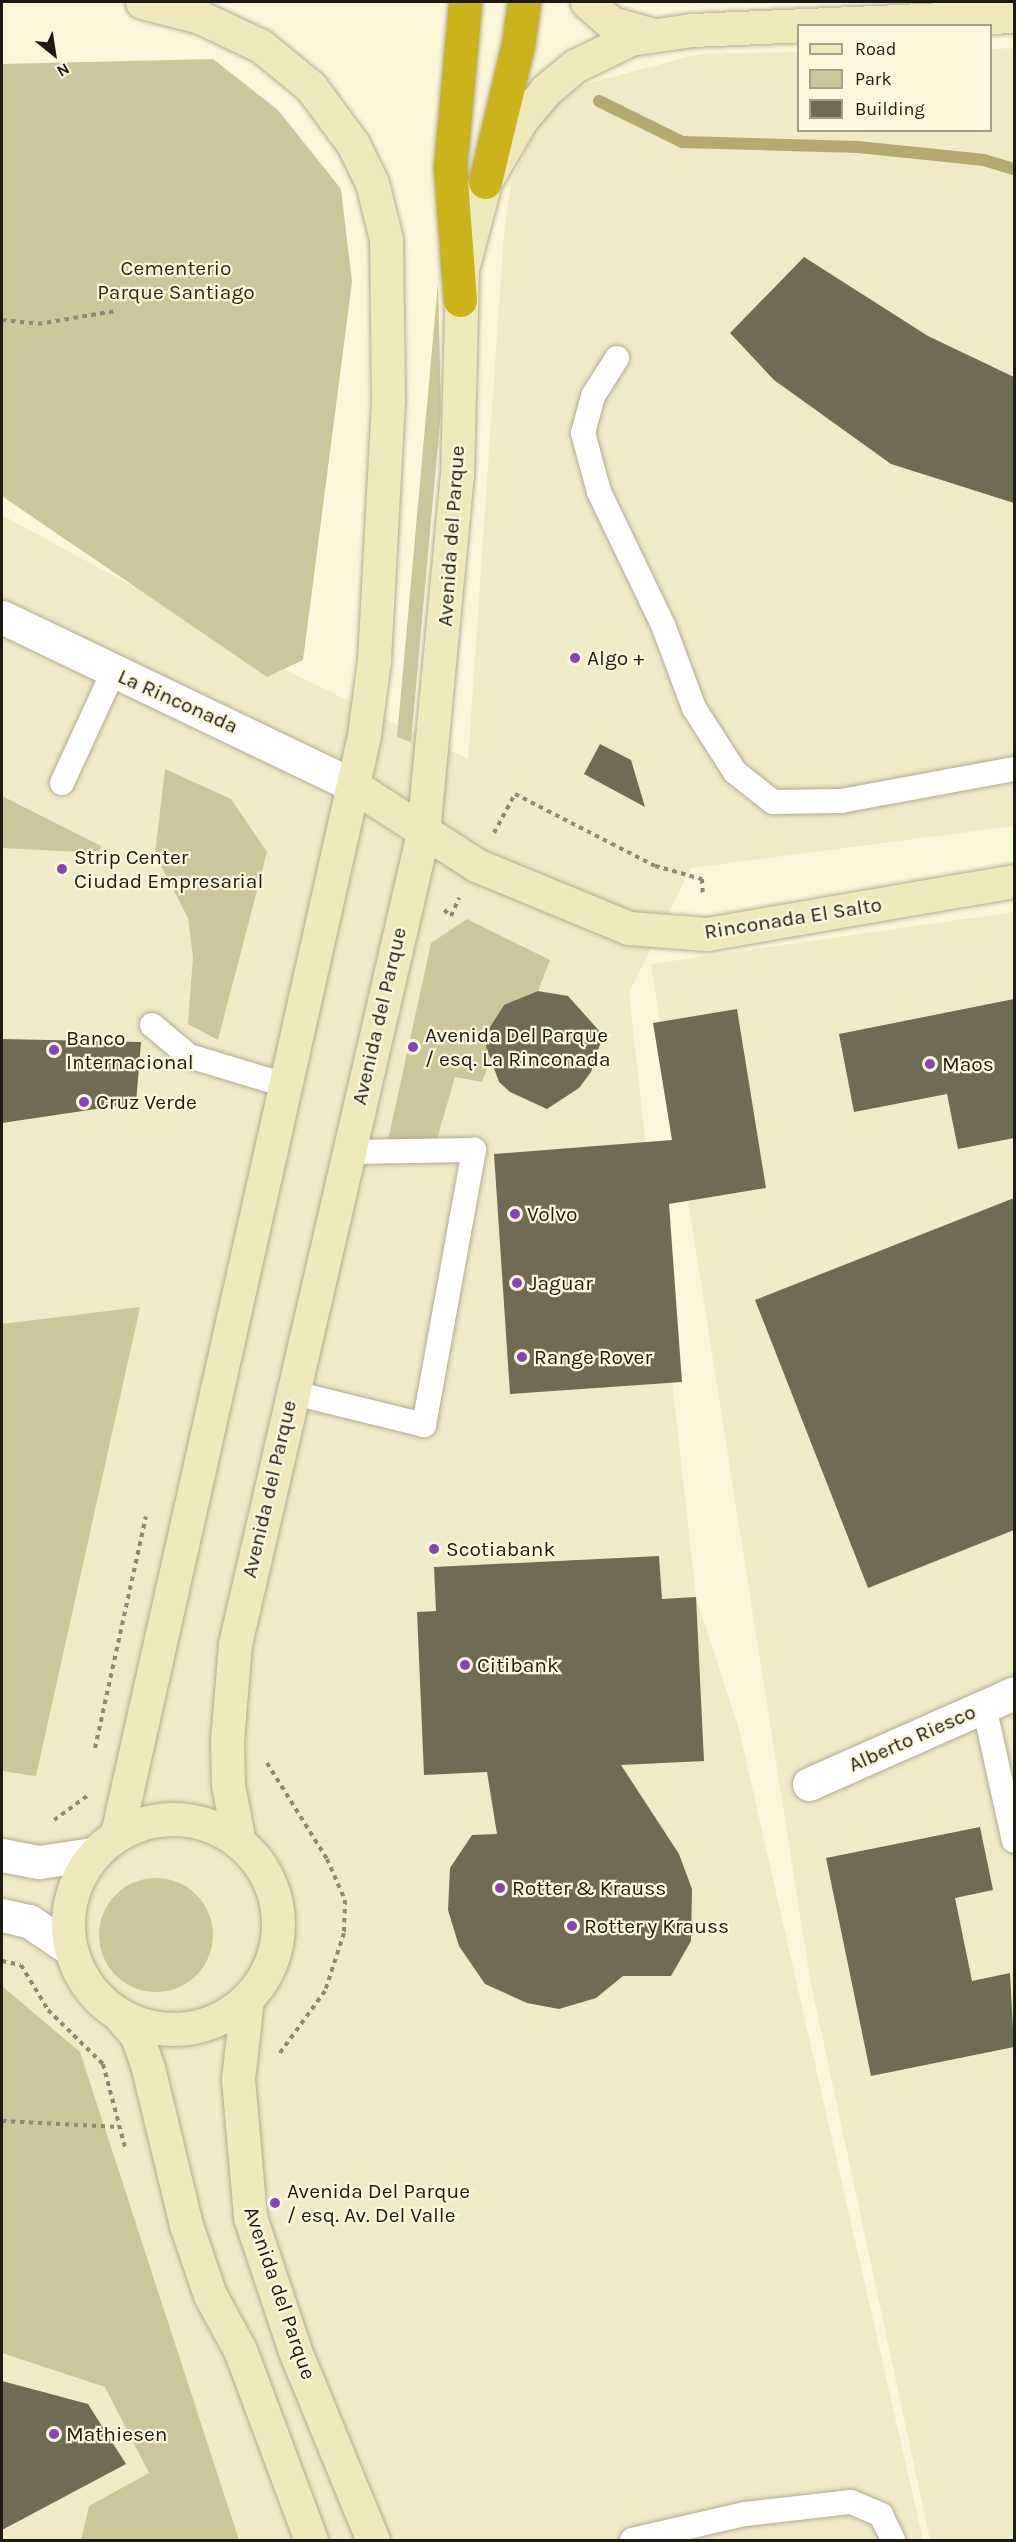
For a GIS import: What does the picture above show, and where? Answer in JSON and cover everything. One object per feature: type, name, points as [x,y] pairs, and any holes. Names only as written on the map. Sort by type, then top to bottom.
[{"type":"highway","points":[[460,300],[450,168],[465,2]]},
{"type":"highway","points":[[485,182],[519,45],[524,2]]},
{"type":"street","points":[[142,2],[200,17],[241,35],[311,87],[352,144],[372,183],[386,238],[389,296],[374,660],[354,786],[105,1844],[70,1899],[70,1949],[81,1976],[97,1998],[120,2016],[137,2036],[148,2068],[186,2225],[210,2295],[240,2350],[311,2541]]},
{"type":"street","points":[[587,2],[611,23],[650,34],[797,27]]},
{"type":"street","points":[[852,24],[1014,16]]},
{"type":"street","name":"Avenida del Parque","points":[[239,1842],[228,1785],[230,1684],[290,1392],[349,1152],[423,833],[457,476],[460,300],[469,233],[485,182],[521,120],[546,90],[604,50],[650,34]]},
{"type":"street","name":"La Rinconada","points":[[2,617],[354,786]]},
{"type":"street","name":"Rinconada El Salto","points":[[354,786],[423,833],[476,865],[629,928],[707,934],[1014,881]]},
{"type":"street","name":"Alberto Riesco","points":[[809,1784],[1014,1693]]},
{"type":"street","points":[[2,1855],[39,1862],[105,1844],[145,1822],[175,1818],[204,1823],[239,1842],[271,1884],[278,1914],[273,1954],[247,1999],[218,2019],[186,2029],[152,2027],[120,2016]]},
{"type":"street","points":[[2,1915],[29,1920],[70,1949]]},
{"type":"street","name":"Avenida del Parque","points":[[247,1999],[238,2079],[250,2217],[295,2351],[373,2541]]},
{"type":"lane","points":[[617,358],[593,396],[583,433],[599,492],[663,624],[694,708],[735,772],[773,802],[841,801],[1014,769]]},
{"type":"lane","points":[[62,783],[113,672]]},
{"type":"lane","points":[[152,1025],[189,1056],[285,1085]]},
{"type":"lane","points":[[290,1392],[424,1425],[474,1150],[349,1152]]},
{"type":"lane","points":[[984,1706],[1014,1841]]},
{"type":"lane","points":[[632,2541],[745,2514],[851,2502],[881,2515],[893,2541]]},
{"type":"path","points":[[2,320],[38,324],[115,311]]},
{"type":"path","points":[[515,794],[655,866],[702,879],[707,934]]},
{"type":"path","points":[[94,1758],[146,1517]]},
{"type":"path","points":[[263,1756],[327,1859],[345,1900],[344,1933],[325,1990],[274,2061]]},
{"type":"path","points":[[50,1823],[89,1794]]},
{"type":"path","points":[[2,1961],[21,1965],[48,2010],[103,2064],[128,2155]]},
{"type":"path","points":[[2,2121],[119,2127]]},
{"type":"shaded area","points":[[1014,48],[1014,826],[691,868],[629,993],[696,1597],[739,1729],[923,2540],[2,2540],[2,515],[294,674],[468,759],[504,232],[512,179],[544,112],[586,84],[699,54],[797,52],[797,132],[992,132],[992,49]]},
{"type":"shaded area","points":[[1014,912],[1014,2540],[930,2540],[810,1979],[651,964]]},
{"type":"green space","name":"Cementerio Parque Santiago","points":[[213,59],[278,110],[341,189],[352,282],[303,660],[267,677],[2,496],[2,64]]},
{"type":"green space","points":[[438,283],[441,411],[411,742],[397,737]]},
{"type":"green space","points":[[165,769],[231,799],[267,852],[218,1040],[188,1024],[193,957],[188,918],[155,854]]},
{"type":"green space","points":[[2,796],[101,846],[99,853],[2,848]]},
{"type":"green space","points":[[467,919],[550,960],[538,991],[504,1005],[490,1027],[489,1064],[482,1082],[455,1077],[437,1139],[388,1140],[431,943]]},
{"type":"green space","points":[[140,1307],[36,1776],[2,1771],[2,1324]]},
{"type":"green space","points":[[156,1878],[178,1882],[197,1894],[209,1913],[213,1935],[209,1957],[197,1976],[178,1988],[156,1992],[134,1988],[115,1976],[103,1957],[99,1935],[103,1913],[115,1894],[134,1882]]},
{"type":"green space","points":[[2,1986],[80,2052],[239,2540],[81,2540],[89,2506],[149,2473],[105,2387],[2,2353]]},
{"type":"building","points":[[804,257],[928,336],[1014,377],[1014,503],[891,464],[774,380],[730,333]]},
{"type":"building","points":[[600,744],[631,760],[645,807],[584,774]]},
{"type":"building","points":[[538,991],[568,996],[603,1035],[591,1072],[579,1088],[547,1109],[510,1092],[499,1082],[486,1046],[490,1027],[504,1005]]},
{"type":"building","name":"Maos","points":[[1014,999],[1014,1138],[958,1149],[947,1094],[854,1112],[839,1034]]},
{"type":"building","points":[[737,1009],[766,1188],[669,1204],[682,1382],[510,1394],[494,1154],[672,1140],[653,1023]]},
{"type":"building","points":[[2,1039],[141,1042],[136,1103],[2,1123]]},
{"type":"building","points":[[1014,1198],[1014,1530],[868,1588],[755,1300]]},
{"type":"building","points":[[659,1556],[662,1599],[696,1597],[704,1761],[621,1765],[679,1854],[692,1889],[691,1941],[671,1976],[623,1976],[596,1998],[559,2009],[527,2003],[485,1984],[459,1946],[448,1910],[450,1868],[472,1835],[497,1834],[487,1772],[424,1775],[417,1612],[436,1611],[434,1567]]},
{"type":"building","points":[[980,1827],[993,1890],[955,1898],[972,1981],[1010,1973],[1014,2047],[871,2076],[826,1858]]},
{"type":"building","name":"Mathiesen","points":[[2,2381],[88,2404],[126,2464],[2,2530]]},
{"type":"waterway","points":[[599,101],[682,142],[858,147],[984,160],[1014,169]]},
{"type":"place","name":"Algo +","points":[[575,658]]},
{"type":"place","name":"Strip Center Ciudad Empresarial","points":[[62,869]]},
{"type":"place","name":"Avenida Del Parque / esq. La Rinconada","points":[[413,1047]]},
{"type":"place","name":"Banco Internacional","points":[[54,1050]]},
{"type":"place","name":"Maos","points":[[930,1064]]},
{"type":"place","name":"Cruz Verde","points":[[84,1102]]},
{"type":"place","name":"Volvo","points":[[515,1214]]},
{"type":"place","name":"Jaguar","points":[[517,1283]]},
{"type":"place","name":"Range Rover","points":[[522,1357]]},
{"type":"place","name":"Scotiabank","points":[[434,1549]]},
{"type":"place","name":"Citibank","points":[[465,1665]]},
{"type":"place","name":"Rotter & Krauss","points":[[500,1888]]},
{"type":"place","name":"Rotter y Krauss","points":[[572,1926]]},
{"type":"place","name":"Avenida Del Parque / esq. Av. Del Valle","points":[[275,2203]]},
{"type":"place","name":"Mathiesen","points":[[54,2434]]}]
